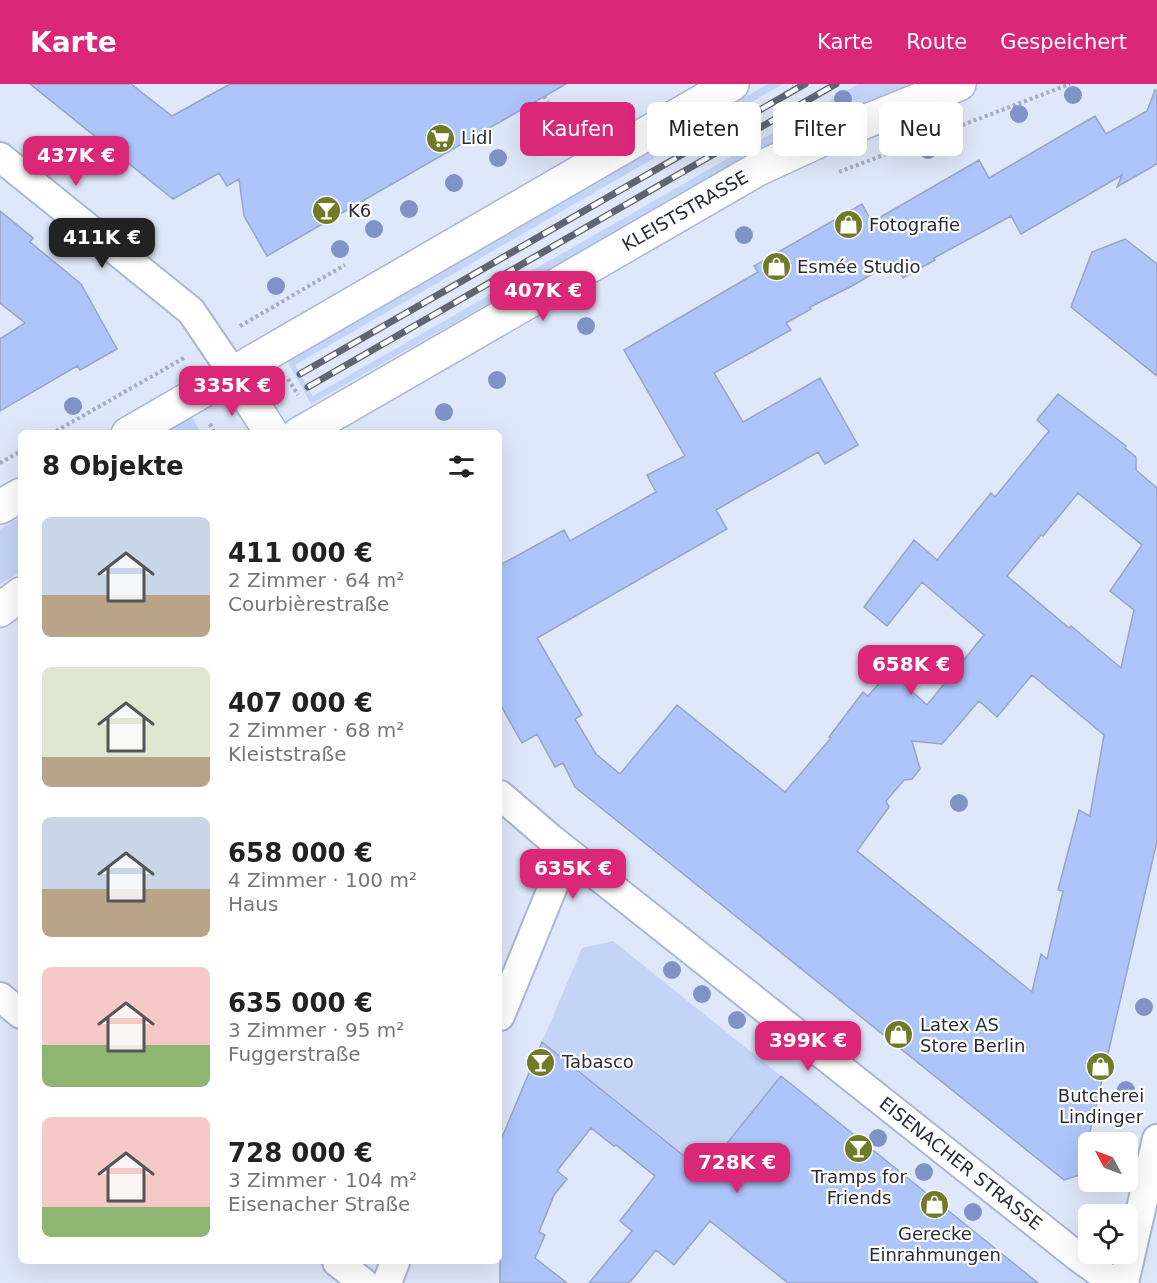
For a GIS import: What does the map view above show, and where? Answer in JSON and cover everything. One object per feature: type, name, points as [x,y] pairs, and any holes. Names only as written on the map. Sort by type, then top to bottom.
[{"type":"main road","points":[[135,430],[732,84]]},
{"type":"main road","name":"KLEISTSTRASSE","points":[[306,430],[758,169],[834,134],[959,84]]},
{"type":"main road","points":[[233,373],[269,430]]},
{"type":"main road","points":[[0,507],[18,497]]},
{"type":"main road","points":[[0,610],[18,596]]},
{"type":"street","points":[[0,157],[191,311],[233,373]]},
{"type":"street","name":"EISENACHER STRASSE","points":[[502,797],[567,852],[1114,1283]]},
{"type":"street","points":[[502,1011],[567,852]]},
{"type":"street","points":[[0,997],[18,1012]]},
{"type":"street","points":[[1124,1283],[1157,1139]]},
{"type":"street","points":[[340,1264],[364,1283]]},
{"type":"street","points":[[387,1283],[394,1264]]},
{"type":"path","points":[[835,174],[1070,84]]},
{"type":"path","points":[[544,96],[547,102]]},
{"type":"path","points":[[58,430],[175,363]]},
{"type":"path","points":[[285,374],[301,400]]},
{"type":"path","points":[[0,463],[18,453]]},
{"type":"shaded area","points":[[768,84],[783,84],[752,102],[737,102]]},
{"type":"shaded area","points":[[858,84],[918,84],[867,106],[867,102],[827,102]]},
{"type":"shaded area","points":[[773,133],[773,146],[761,151],[761,140]]},
{"type":"shaded area","points":[[647,154],[647,156],[658,156],[295,365],[313,396],[732,156],[749,156],[311,404],[287,361]]},
{"type":"shaded area","points":[[192,417],[199,430],[169,430]]},
{"type":"shaded area","points":[[18,519],[18,574],[0,584],[0,529]]},
{"type":"shaded area","points":[[613,941],[781,1076],[704,1172],[542,1042],[582,948]]},
{"type":"building","points":[[30,84],[131,84],[172,116],[230,84],[566,84],[535,102],[520,102],[520,110],[267,256],[244,216],[239,179],[227,186],[219,173],[173,199]]},
{"type":"building","points":[[1155,90],[1157,91],[1157,164],[1117,187],[1122,175],[1021,234],[1011,216],[934,258],[935,260],[903,278],[894,261],[810,307],[811,309],[786,323],[791,330],[714,373],[743,422],[820,378],[858,445],[825,464],[818,452],[716,510],[727,529],[537,638],[582,715],[575,719],[596,754],[620,774],[677,705],[785,792],[831,738],[829,737],[863,692],[868,696],[890,671],[927,705],[984,635],[922,582],[887,626],[864,607],[914,540],[937,560],[991,493],[995,497],[1049,431],[1037,420],[1058,394],[1126,446],[1125,448],[1136,457],[1136,470],[1157,488],[1157,841],[1090,1132],[1078,1132],[1078,1176],[1064,1180],[575,787],[563,763],[555,767],[537,734],[522,743],[502,708],[502,564],[564,530],[570,541],[656,492],[647,475],[685,456],[624,350],[758,272],[754,266],[862,204],[872,222],[979,160],[989,178],[1095,116],[1106,134],[1147,111]],"holes":[[[1078,493],[1142,545],[1110,591],[1134,610],[1121,668],[1007,576]],[[1032,675],[1104,735],[1090,816],[1079,810],[1058,890],[1063,891],[1047,959],[1041,954],[1032,992],[857,851],[889,807],[886,801],[904,780],[912,779],[920,769],[912,741],[942,744],[979,701],[997,717]]]},
{"type":"building","points":[[0,211],[33,238],[30,242],[81,284],[117,349],[80,370],[77,366],[0,411],[0,339],[25,323],[0,303]]},
{"type":"building","points":[[1125,239],[1157,264],[1157,376],[1071,307],[1092,252]]},
{"type":"building","points":[[542,1042],[704,1172],[781,1076],[1038,1283],[788,1283],[710,1221],[674,1265],[656,1250],[627,1283],[589,1283],[632,1231],[620,1221],[655,1176],[591,1128],[557,1171],[567,1179],[554,1195],[539,1232],[545,1235],[535,1258],[567,1283],[500,1283],[502,1137]]},
{"type":"railway","points":[[300,374],[805,84]]},
{"type":"railway","points":[[308,387],[836,84]]},
{"type":"place","name":"Lidl","points":[[440,138]]},
{"type":"place","name":"K6","points":[[327,211]]},
{"type":"place","name":"Fotografie","points":[[848,225]]},
{"type":"place","name":"Esmée Studio","points":[[776,267]]},
{"type":"place","name":"Latex AS Store Berlin","points":[[899,1035]]},
{"type":"place","name":"Tabasco","points":[[541,1062]]},
{"type":"place","name":"Butcherei Lindinger","points":[[1101,1067]]},
{"type":"place","name":"Tramps for Friends","points":[[859,1148]]},
{"type":"place","name":"Gerecke Einrahmungen","points":[[935,1205]]}]
